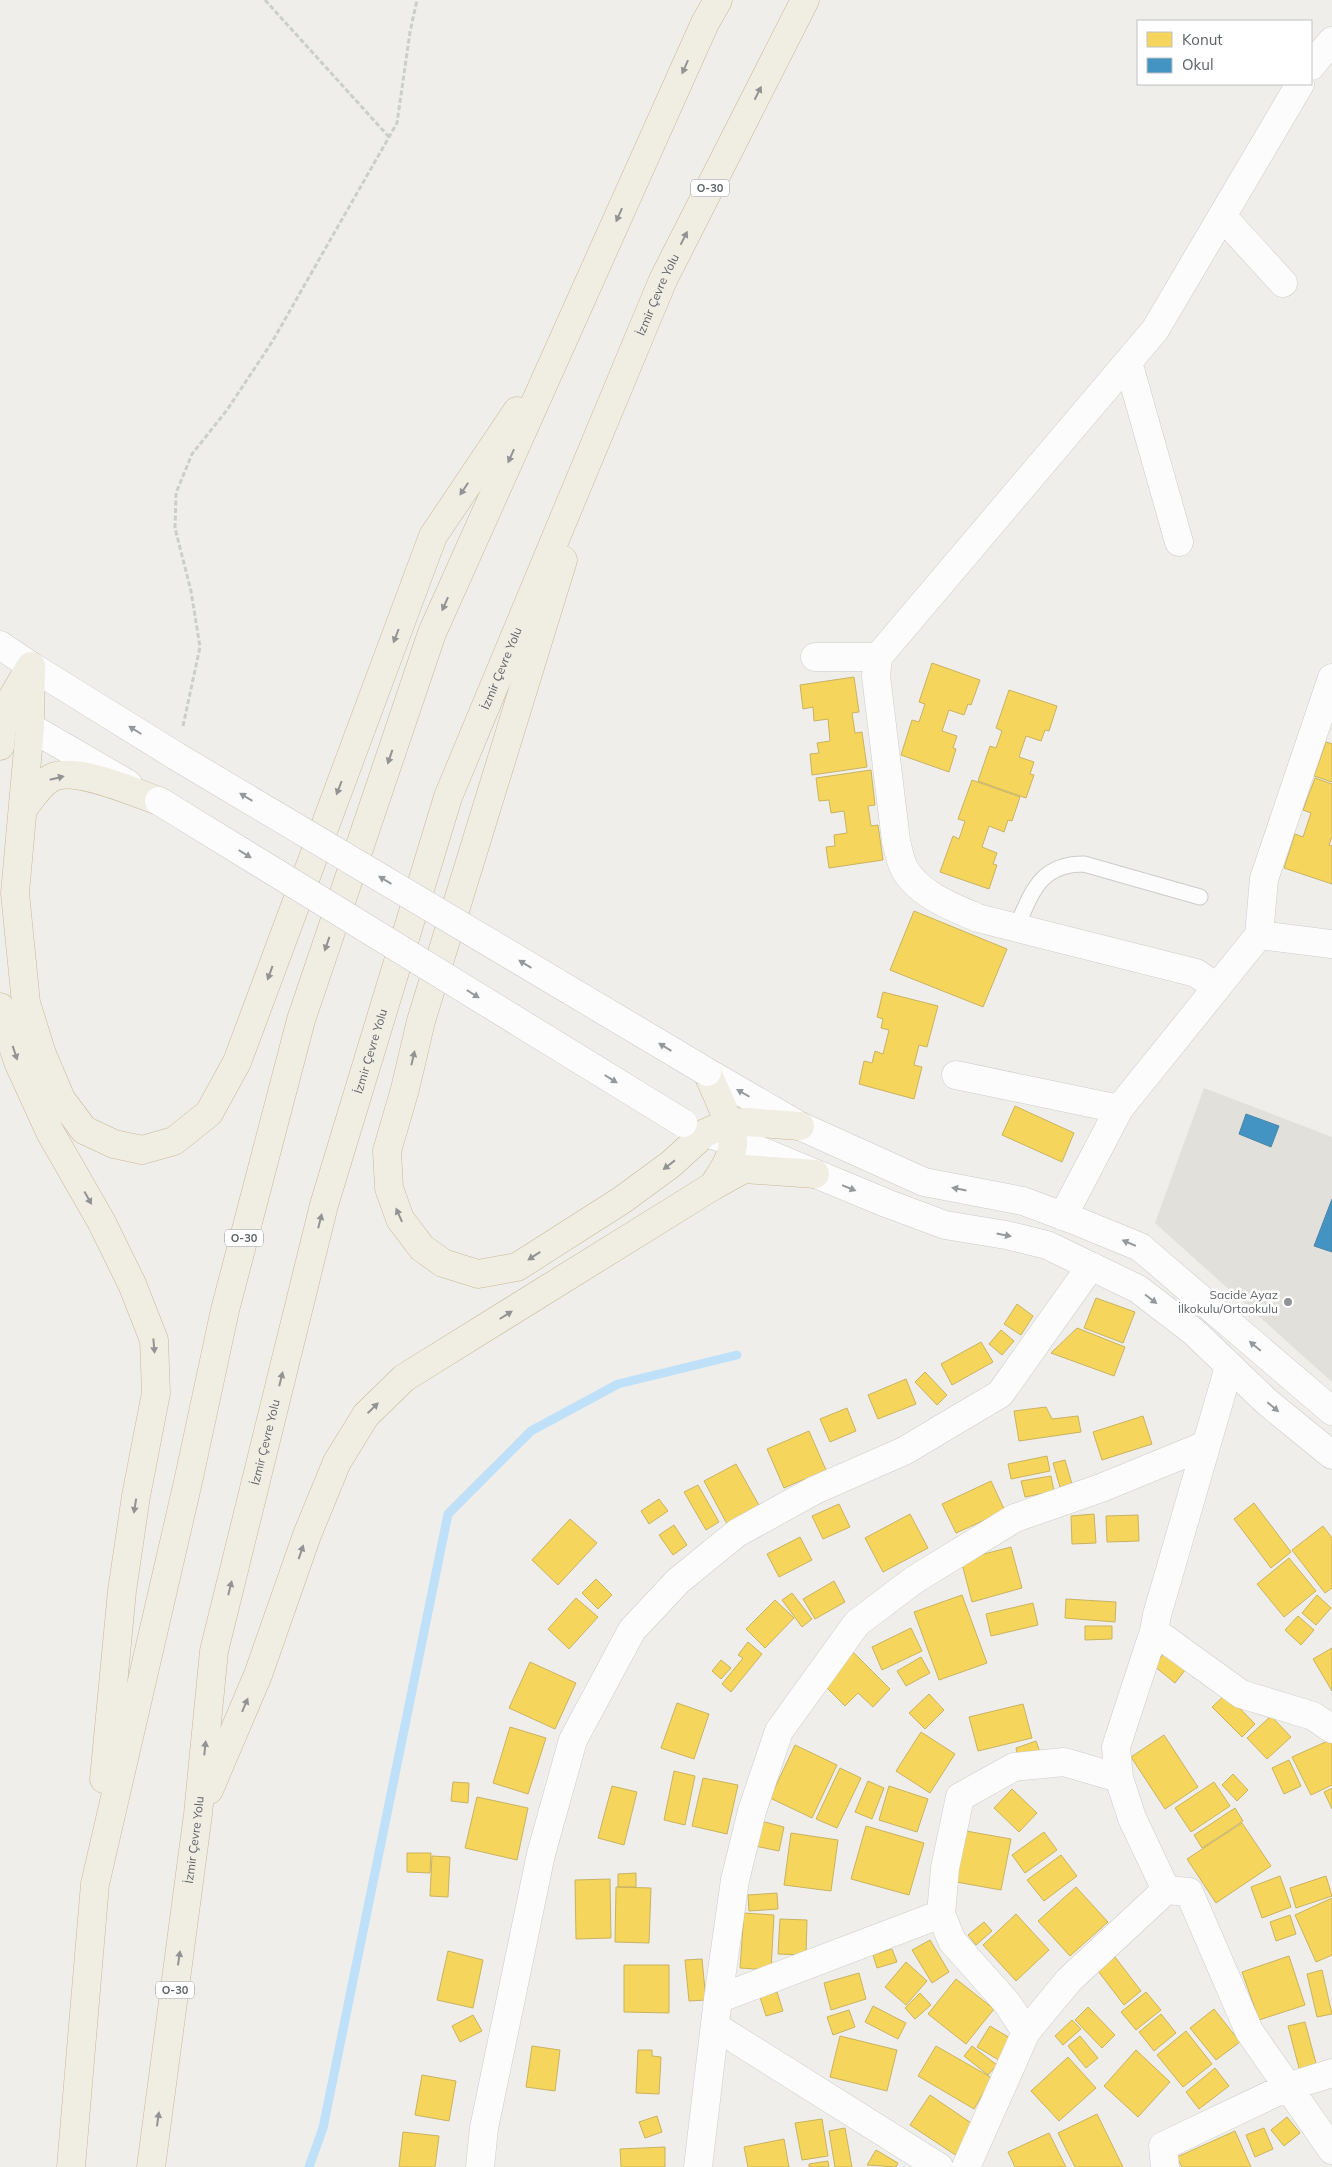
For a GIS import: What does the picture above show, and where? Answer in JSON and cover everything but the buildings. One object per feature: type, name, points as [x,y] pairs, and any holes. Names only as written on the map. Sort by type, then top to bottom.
[{"type":"highway","name":"O-30","points":[[71,2167],[95,1884],[186,1492],[225,1310],[301,1020],[432,633],[701,32],[718,0]]},
{"type":"highway","name":"İzmir Çevre Yolu","points":[[151,2167],[198,1814],[214,1650],[324,1205],[448,796],[663,280],[806,0]]},
{"type":"highway","points":[[31,666],[30,727],[15,893],[26,1003],[42,1054],[61,1099],[84,1130],[114,1144],[142,1150],[174,1141],[209,1113],[237,1062],[434,536],[560,347]]},
{"type":"highway","points":[[621,378],[421,1021],[388,1151],[389,1188],[400,1219],[422,1248],[443,1263],[478,1274],[517,1267],[622,1200],[671,1164],[712,1130],[746,1122],[800,1126]]},
{"type":"highway","points":[[0,746],[2,710],[31,666]]},
{"type":"highway","points":[[22,809],[52,777],[76,774],[106,782],[158,801]]},
{"type":"highway","points":[[0,1007],[18,1062],[50,1132],[100,1221],[132,1284],[154,1340],[156,1393],[136,1496],[122,1592],[95,1884]]},
{"type":"highway","points":[[706,1072],[712,1130],[729,1161],[712,1186]]},
{"type":"highway","points":[[198,1814],[258,1675],[306,1535],[337,1462],[366,1415],[404,1378],[712,1186],[744,1169],[815,1174]]},
{"type":"street","points":[[1312,65],[1332,41]]},
{"type":"street","points":[[1216,987],[1196,973],[978,918],[946,904],[928,892],[904,868],[896,841],[876,676],[878,656],[1155,330],[1299,85]]},
{"type":"street","points":[[1222,216],[1283,282]]},
{"type":"street","points":[[1128,362],[1179,542]]},
{"type":"street","points":[[0,645],[176,756],[800,1126],[924,1182],[1022,1201],[1140,1247],[1332,1411]]},
{"type":"street","points":[[815,657],[878,656]]},
{"type":"street","points":[[1062,1216],[1119,1108],[1258,935],[1264,879],[1332,678]]},
{"type":"street","points":[[2,710],[712,1130],[815,1174],[945,1225],[1006,1235],[1047,1246],[1138,1289],[1194,1332],[1267,1402],[1332,1456]]},
{"type":"street","points":[[1258,935],[1332,944]]},
{"type":"street","points":[[956,1075],[1119,1108]]},
{"type":"street","points":[[480,2167],[484,2128],[540,1854],[573,1740],[632,1630],[678,1581],[737,1533],[815,1490],[904,1451],[1000,1394],[1091,1266]]},
{"type":"street","points":[[1166,1890],[1132,1818],[1119,1778],[1116,1747],[1154,1631],[1229,1367]]},
{"type":"street","points":[[698,2167],[718,1999],[735,1880],[752,1811],[779,1731],[857,1623],[914,1580],[1015,1518],[1101,1488],[1206,1446]]},
{"type":"street","points":[[1154,1631],[1241,1694],[1312,1716],[1332,1729]]},
{"type":"street","points":[[1026,2032],[1007,2002],[952,1941],[941,1914],[945,1868],[960,1797],[1014,1767],[1064,1762],[1119,1778]]},
{"type":"street","points":[[966,2167],[1026,2032],[1069,1980],[1166,1890],[1189,1892],[1249,2031],[1332,2150]]},
{"type":"street","points":[[718,1999],[941,1914]]},
{"type":"street","points":[[716,2027],[939,2167]]},
{"type":"street","points":[[1165,2167],[1163,2146],[1287,2087],[1332,2073]]},
{"type":"lane","points":[[1016,928],[1040,880],[1058,867],[1071,864],[1084,864],[1200,897]]},
{"type":"path","points":[[265,0],[389,137]]},
{"type":"path","points":[[176,756],[200,647],[191,592],[175,528],[176,494],[192,454],[227,410],[272,342],[397,123],[410,32],[418,0]]},
{"type":"shaded area","name":"Sacide Ayaz İlkokulu/Ortaokulu","points":[[1204,1088],[1332,1137],[1332,1382],[1155,1223]]},
{"type":"waterway","points":[[309,2167],[323,2128],[448,1514],[531,1431],[618,1384],[737,1355]]},
{"type":"place","name":"Sacide Ayaz İlkokulu/Ortaokulu","points":[[1288,1302]]}]
